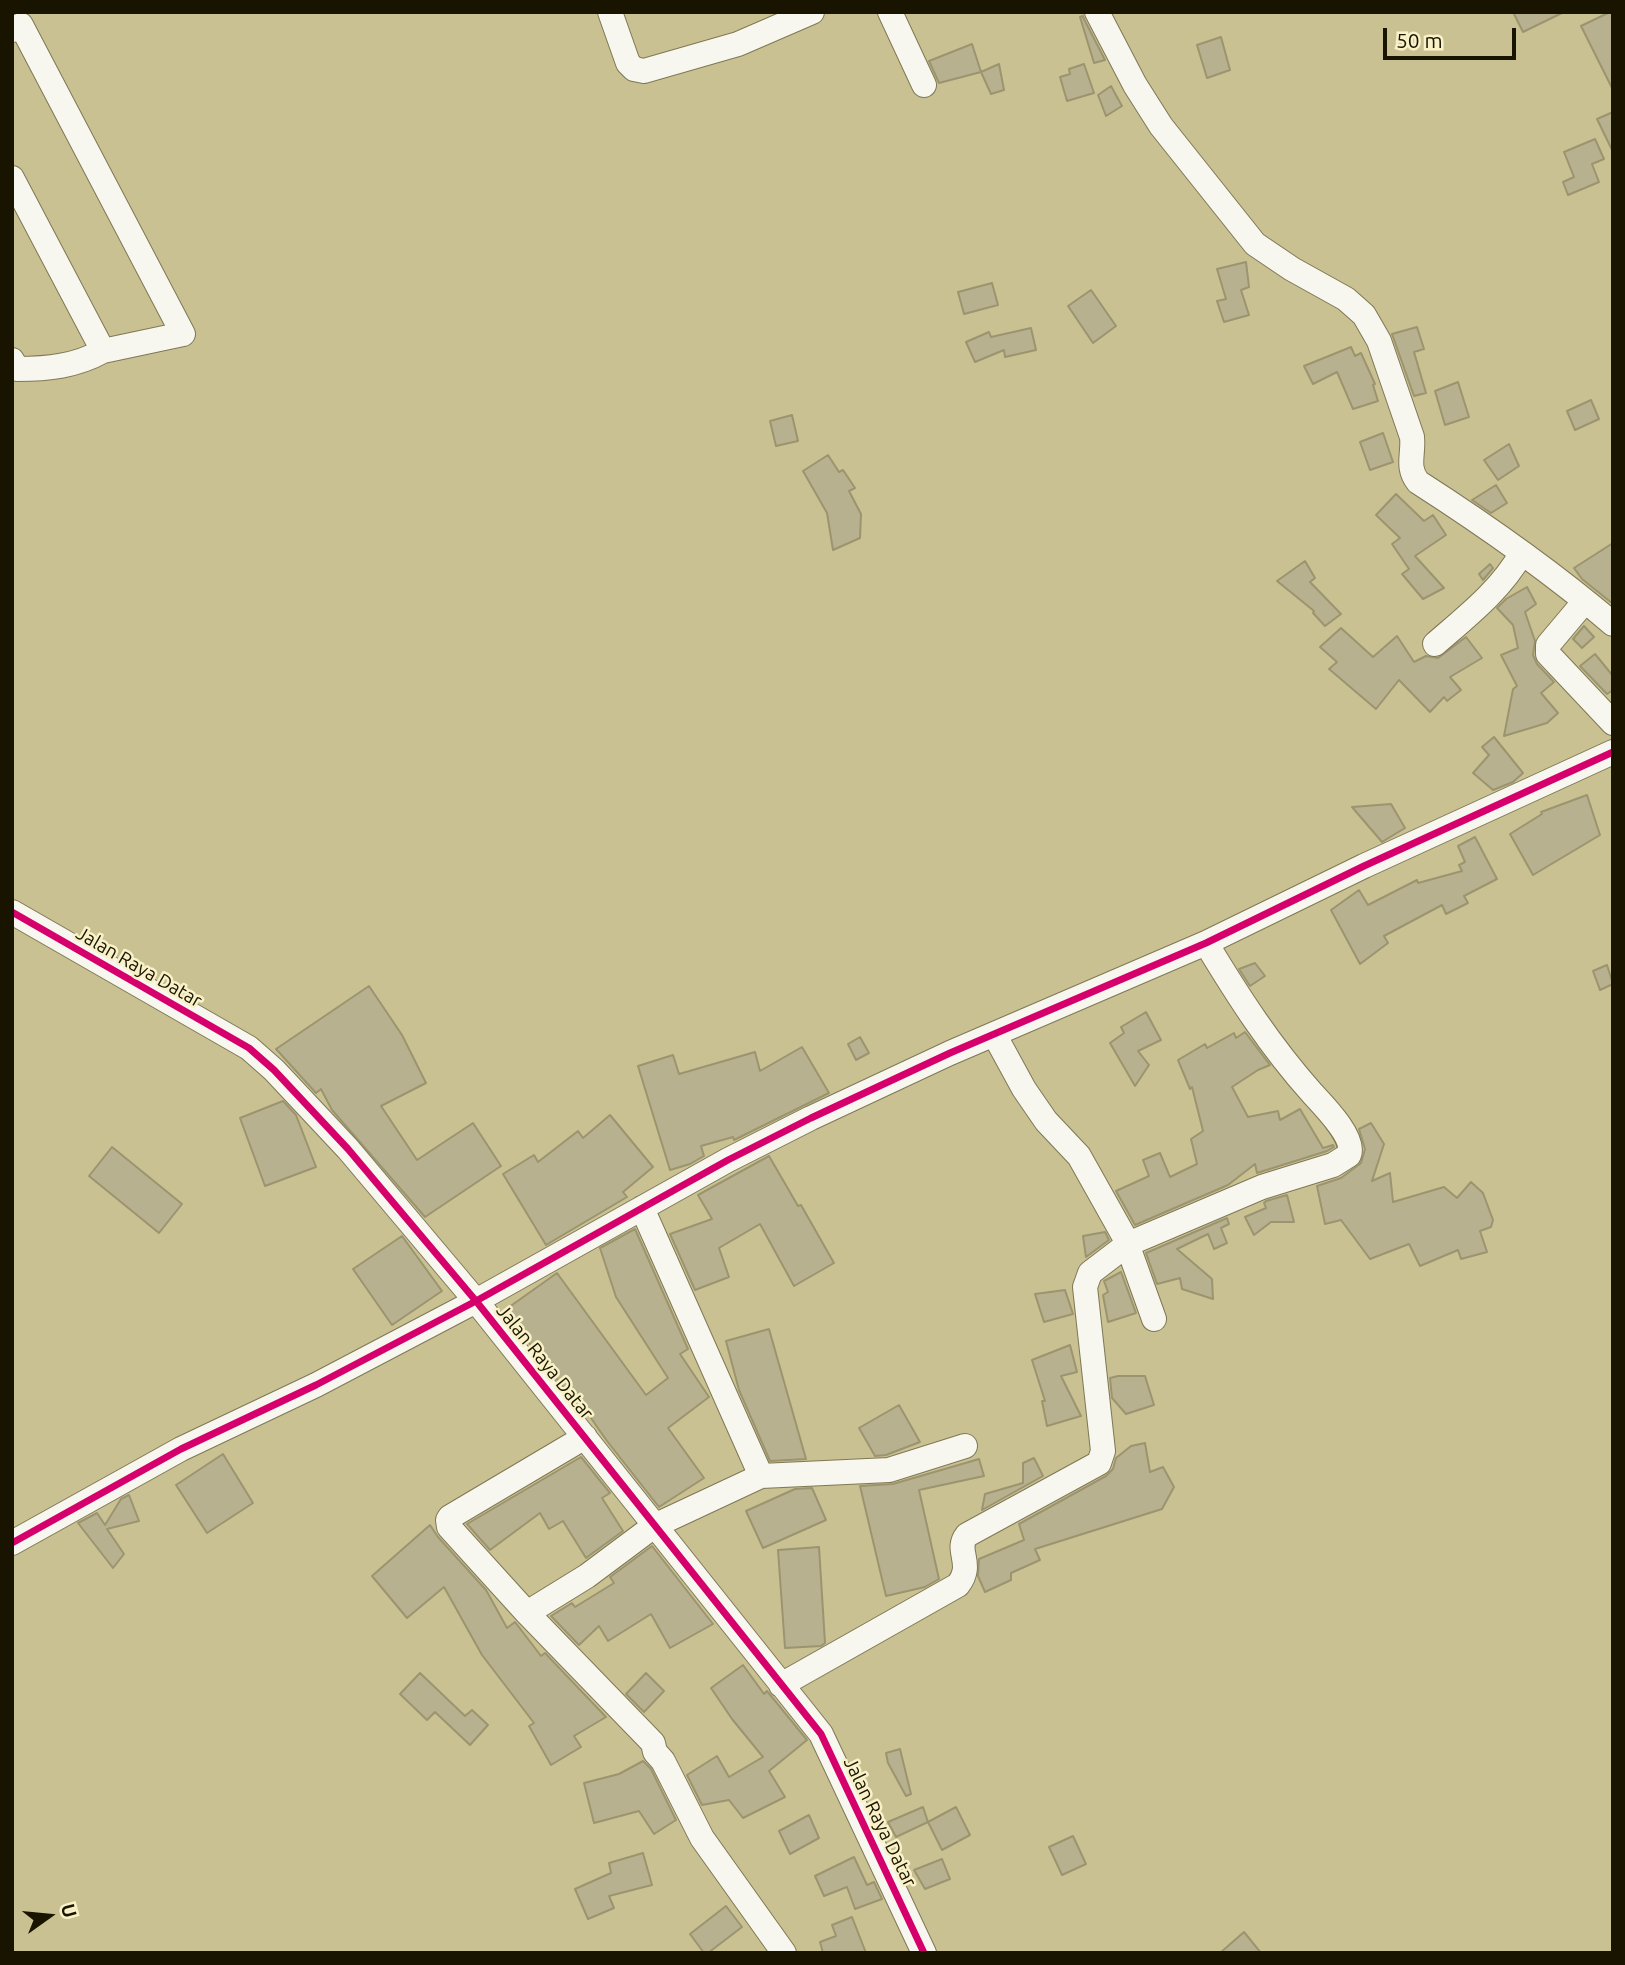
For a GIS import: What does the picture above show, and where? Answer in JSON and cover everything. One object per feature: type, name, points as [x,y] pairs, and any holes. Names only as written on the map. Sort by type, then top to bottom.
[{"type":"street","points":[[610,12],[628,63],[634,69],[644,71],[738,44],[812,12]]},
{"type":"street","points":[[890,12],[924,85]]},
{"type":"street","points":[[1097,12],[1135,85],[1161,126],[1255,244],[1292,269],[1346,299],[1364,315],[1379,341],[1412,437],[1411,474],[1418,482],[1470,514],[1613,624]]},
{"type":"street","points":[[12,30],[21,25],[183,334],[103,351],[88,360],[49,369],[17,369],[12,360]]},
{"type":"street","points":[[12,178],[103,351]]},
{"type":"street","points":[[1435,644],[1510,573],[1521,554]]},
{"type":"street","points":[[1585,601],[1548,645],[1548,654],[1613,723]]},
{"type":"street","points":[[12,1543],[181,1449],[316,1385],[475,1301],[728,1160],[811,1118],[994,1034],[1206,943],[1364,866],[1613,752]]},
{"type":"street","name":"Jalan Raya Datar","points":[[12,912],[249,1048],[274,1070],[348,1149],[585,1437],[821,1734],[924,1953]]},
{"type":"street","points":[[781,1685],[958,1585],[967,1570],[963,1540],[967,1535],[1099,1463],[1103,1451],[1085,1287],[1090,1273],[1128,1244],[1262,1186],[1334,1165],[1343,1161],[1351,1150],[1332,1115],[1282,1059],[1241,1001],[1206,943]]},
{"type":"street","points":[[994,1034],[1024,1089],[1046,1121],[1079,1156],[1128,1244],[1154,1319]]},
{"type":"street","points":[[642,1208],[761,1476]]},
{"type":"street","points":[[585,1437],[448,1520],[451,1530],[653,1743],[655,1752],[663,1761],[702,1838],[784,1953]]},
{"type":"street","points":[[527,1613],[587,1576],[654,1526],[761,1476],[889,1470],[964,1447]]},
{"type":"building","points":[[1513,12],[1564,12],[1523,32]]},
{"type":"building","points":[[1613,12],[1613,90],[1581,26]]},
{"type":"building","points":[[1083,16],[1105,60],[1094,63],[1080,17]]},
{"type":"building","points":[[1221,37],[1230,70],[1207,78],[1197,45]]},
{"type":"building","points":[[972,44],[981,72],[939,83],[929,61]]},
{"type":"building","points":[[999,64],[1004,90],[991,94],[981,72]]},
{"type":"building","points":[[1084,64],[1094,93],[1067,101],[1060,77],[1070,74],[1069,69]]},
{"type":"building","points":[[1111,86],[1122,106],[1106,116],[1098,95]]},
{"type":"building","points":[[1613,112],[1613,152],[1597,119]]},
{"type":"building","points":[[1595,139],[1604,159],[1592,164],[1599,182],[1568,195],[1563,182],[1574,177],[1564,152]]},
{"type":"building","points":[[1246,262],[1249,287],[1241,290],[1249,315],[1224,322],[1217,301],[1226,299],[1217,269]]},
{"type":"building","points":[[992,283],[998,305],[964,314],[958,292]]},
{"type":"building","points":[[1091,290],[1116,326],[1093,343],[1068,306]]},
{"type":"building","points":[[1417,327],[1424,349],[1414,352],[1426,393],[1414,396],[1392,334]]},
{"type":"building","points":[[1031,328],[1036,350],[1005,357],[1004,350],[975,362],[966,342],[989,332],[991,337]]},
{"type":"building","points":[[1351,347],[1355,356],[1361,353],[1375,384],[1373,385],[1378,401],[1353,409],[1337,372],[1313,384],[1304,366]]},
{"type":"building","points":[[1458,382],[1469,417],[1445,425],[1435,391]]},
{"type":"building","points":[[1591,400],[1599,419],[1575,430],[1567,411]]},
{"type":"building","points":[[792,415],[798,441],[776,446],[770,421]]},
{"type":"building","points":[[1383,433],[1393,462],[1370,470],[1360,442]]},
{"type":"building","points":[[1509,444],[1519,466],[1498,480],[1484,460]]},
{"type":"building","points":[[828,455],[839,472],[843,470],[855,488],[849,491],[861,514],[860,538],[833,550],[827,513],[803,471]]},
{"type":"building","points":[[1496,485],[1507,503],[1491,513],[1472,500]]},
{"type":"building","points":[[1396,494],[1424,521],[1433,515],[1446,535],[1415,556],[1444,588],[1423,599],[1402,574],[1409,569],[1392,544],[1400,538],[1376,515]]},
{"type":"building","points":[[1613,543],[1613,604],[1582,579],[1574,568]]},
{"type":"building","points":[[1305,561],[1315,578],[1310,582],[1341,614],[1325,626],[1314,611],[1277,581]]},
{"type":"building","points":[[1490,564],[1493,568],[1483,580],[1479,574]]},
{"type":"building","points":[[1527,587],[1536,604],[1525,612],[1535,641],[1533,655],[1537,664],[1554,682],[1541,693],[1558,713],[1547,723],[1504,736],[1513,689],[1517,686],[1501,655],[1518,648],[1513,625],[1497,608],[1506,599]]},
{"type":"building","points":[[1584,626],[1594,637],[1582,648],[1573,639]]},
{"type":"building","points":[[1341,628],[1373,657],[1397,636],[1414,662],[1426,656],[1438,658],[1466,637],[1482,658],[1450,677],[1461,690],[1447,701],[1444,697],[1430,712],[1399,680],[1376,709],[1329,669],[1337,662],[1320,647]]},
{"type":"building","points":[[1595,654],[1613,676],[1613,690],[1607,694],[1580,666]]},
{"type":"building","points":[[1494,737],[1523,773],[1513,782],[1493,790],[1473,773],[1489,755],[1482,747]]},
{"type":"building","points":[[1587,795],[1600,835],[1533,875],[1510,834],[1542,814],[1541,812]]},
{"type":"building","points":[[1391,804],[1405,828],[1382,842],[1352,807]]},
{"type":"building","points":[[1475,837],[1497,879],[1464,896],[1468,903],[1446,914],[1442,905],[1384,936],[1388,943],[1360,964],[1331,910],[1359,890],[1368,905],[1417,880],[1418,883],[1462,871],[1459,865],[1465,862],[1458,846]]},
{"type":"building","points":[[1255,963],[1265,976],[1250,986],[1239,969]]},
{"type":"building","points":[[1607,965],[1613,984],[1600,990],[1593,971]]},
{"type":"building","points":[[369,986],[402,1035],[426,1083],[381,1106],[417,1160],[473,1123],[501,1166],[425,1217],[332,1110],[321,1089],[316,1093],[276,1049]]},
{"type":"building","points":[[1146,1012],[1161,1040],[1138,1051],[1149,1065],[1135,1086],[1110,1043],[1124,1033],[1121,1027]]},
{"type":"building","points":[[1245,1032],[1270,1065],[1232,1087],[1248,1117],[1278,1111],[1280,1120],[1300,1109],[1323,1148],[1334,1147],[1257,1173],[1255,1164],[1228,1185],[1135,1225],[1116,1191],[1149,1176],[1143,1160],[1160,1153],[1170,1177],[1197,1164],[1191,1139],[1203,1131],[1192,1087],[1190,1089],[1178,1060],[1205,1044],[1207,1048],[1234,1033],[1236,1038]]},
{"type":"building","points":[[860,1037],[869,1053],[856,1060],[848,1044]]},
{"type":"building","points":[[802,1047],[829,1093],[734,1140],[733,1137],[701,1146],[704,1156],[670,1170],[638,1066],[673,1055],[679,1074],[755,1052],[760,1071]]},
{"type":"building","points":[[283,1101],[296,1115],[316,1167],[265,1186],[240,1118]]},
{"type":"building","points":[[610,1115],[653,1167],[623,1192],[627,1197],[546,1245],[503,1174],[534,1155],[538,1162],[578,1131],[583,1138]]},
{"type":"building","points":[[1371,1123],[1384,1144],[1372,1181],[1390,1173],[1393,1202],[1444,1187],[1457,1198],[1471,1182],[1483,1193],[1493,1220],[1491,1227],[1480,1231],[1487,1252],[1461,1259],[1458,1250],[1420,1266],[1409,1244],[1370,1259],[1341,1220],[1325,1224],[1317,1186],[1341,1178],[1361,1163],[1365,1149],[1359,1129]]},
{"type":"building","points":[[112,1147],[182,1204],[159,1233],[89,1176]]},
{"type":"building","points":[[769,1156],[834,1263],[794,1286],[760,1224],[719,1248],[729,1277],[695,1290],[670,1234],[712,1219],[698,1195]]},
{"type":"building","points":[[1287,1195],[1294,1222],[1271,1222],[1254,1235],[1245,1217],[1266,1208],[1266,1201]]},
{"type":"building","points":[[1227,1218],[1229,1224],[1221,1228],[1227,1243],[1214,1249],[1208,1234],[1177,1249],[1212,1279],[1213,1299],[1182,1289],[1180,1278],[1157,1284],[1146,1253]]},
{"type":"building","points":[[635,1229],[688,1349],[680,1354],[709,1397],[668,1428],[704,1478],[659,1507],[579,1401],[576,1403],[505,1310],[557,1273],[646,1395],[668,1378],[616,1297],[600,1248]]},
{"type":"building","points":[[1105,1232],[1109,1240],[1086,1257],[1083,1236]]},
{"type":"building","points":[[402,1236],[442,1291],[392,1325],[353,1269]]},
{"type":"building","points":[[1121,1272],[1136,1313],[1108,1322],[1103,1295],[1108,1292],[1104,1281]]},
{"type":"building","points":[[1065,1290],[1073,1314],[1044,1322],[1035,1294]]},
{"type":"building","points":[[769,1329],[806,1459],[770,1461],[739,1390],[726,1341]]},
{"type":"building","points":[[1070,1345],[1077,1372],[1061,1376],[1081,1416],[1047,1426],[1042,1401],[1045,1401],[1032,1360]]},
{"type":"building","points":[[1145,1376],[1154,1405],[1126,1414],[1112,1398],[1110,1378]]},
{"type":"building","points":[[899,1405],[920,1442],[886,1455],[875,1456],[859,1428]]},
{"type":"building","points":[[1145,1443],[1150,1472],[1163,1467],[1174,1487],[1162,1509],[1035,1549],[1040,1560],[1011,1573],[1011,1580],[985,1592],[978,1576],[979,1559],[1024,1540],[1019,1524],[1106,1476],[1113,1469],[1116,1458],[1131,1446]]},
{"type":"building","points":[[223,1454],[253,1503],[207,1533],[176,1485]]},
{"type":"building","points":[[581,1457],[610,1493],[602,1498],[623,1531],[586,1558],[563,1521],[549,1529],[540,1513],[490,1550],[467,1524]]},
{"type":"building","points":[[1034,1458],[1043,1476],[982,1510],[985,1494],[1023,1483],[1023,1463]]},
{"type":"building","points":[[979,1459],[984,1476],[919,1490],[939,1579],[925,1587],[886,1596],[860,1486],[893,1484]]},
{"type":"building","points":[[812,1488],[826,1520],[763,1548],[746,1511],[795,1489]]},
{"type":"building","points":[[129,1495],[139,1521],[107,1529],[124,1554],[113,1568],[78,1523],[97,1513],[105,1525],[121,1499]]},
{"type":"building","points":[[430,1525],[486,1590],[507,1628],[515,1622],[541,1656],[545,1653],[606,1717],[574,1736],[581,1747],[551,1765],[529,1726],[534,1723],[482,1655],[444,1587],[407,1618],[372,1576]]},
{"type":"building","points":[[652,1546],[713,1624],[670,1648],[651,1614],[608,1641],[599,1626],[579,1645],[551,1616],[572,1603],[575,1607],[614,1583],[610,1577]]},
{"type":"building","points":[[819,1547],[825,1643],[821,1646],[785,1648],[778,1550]]},
{"type":"building","points":[[743,1665],[764,1694],[767,1691],[807,1740],[769,1771],[785,1797],[743,1818],[729,1800],[702,1805],[687,1775],[717,1756],[729,1777],[763,1757],[711,1688]]},
{"type":"building","points":[[420,1673],[465,1716],[472,1710],[488,1725],[470,1745],[435,1712],[427,1720],[400,1694]]},
{"type":"building","points":[[646,1673],[664,1691],[644,1712],[626,1694]]},
{"type":"building","points":[[900,1749],[911,1794],[906,1796],[888,1763],[886,1753]]},
{"type":"building","points":[[643,1761],[651,1769],[676,1820],[654,1834],[639,1811],[594,1823],[584,1783],[619,1774]]},
{"type":"building","points":[[923,1807],[928,1822],[896,1837],[888,1822]]},
{"type":"building","points":[[956,1807],[970,1835],[942,1850],[928,1822]]},
{"type":"building","points":[[809,1815],[819,1838],[790,1854],[779,1831]]},
{"type":"building","points":[[1073,1836],[1086,1864],[1062,1875],[1049,1847]]},
{"type":"building","points":[[643,1853],[652,1885],[609,1896],[614,1908],[588,1919],[575,1889],[611,1873],[609,1863]]},
{"type":"building","points":[[854,1857],[867,1885],[874,1882],[882,1899],[855,1909],[847,1887],[824,1896],[815,1876]]},
{"type":"building","points":[[942,1859],[950,1879],[925,1889],[914,1870]]},
{"type":"building","points":[[726,1906],[742,1927],[708,1953],[704,1953],[690,1934]]},
{"type":"building","points":[[852,1917],[866,1953],[823,1953],[820,1942],[836,1936],[832,1925]]},
{"type":"building","points":[[1244,1932],[1261,1953],[1220,1953]]},
{"type":"cycle path","points":[[12,1543],[181,1449],[316,1385],[476,1301],[728,1160],[811,1118],[950,1053],[1206,943],[1364,866],[1613,752]]},
{"type":"cycle path","points":[[12,912],[249,1048],[274,1070],[348,1149],[476,1301],[821,1734],[924,1953]]}]
